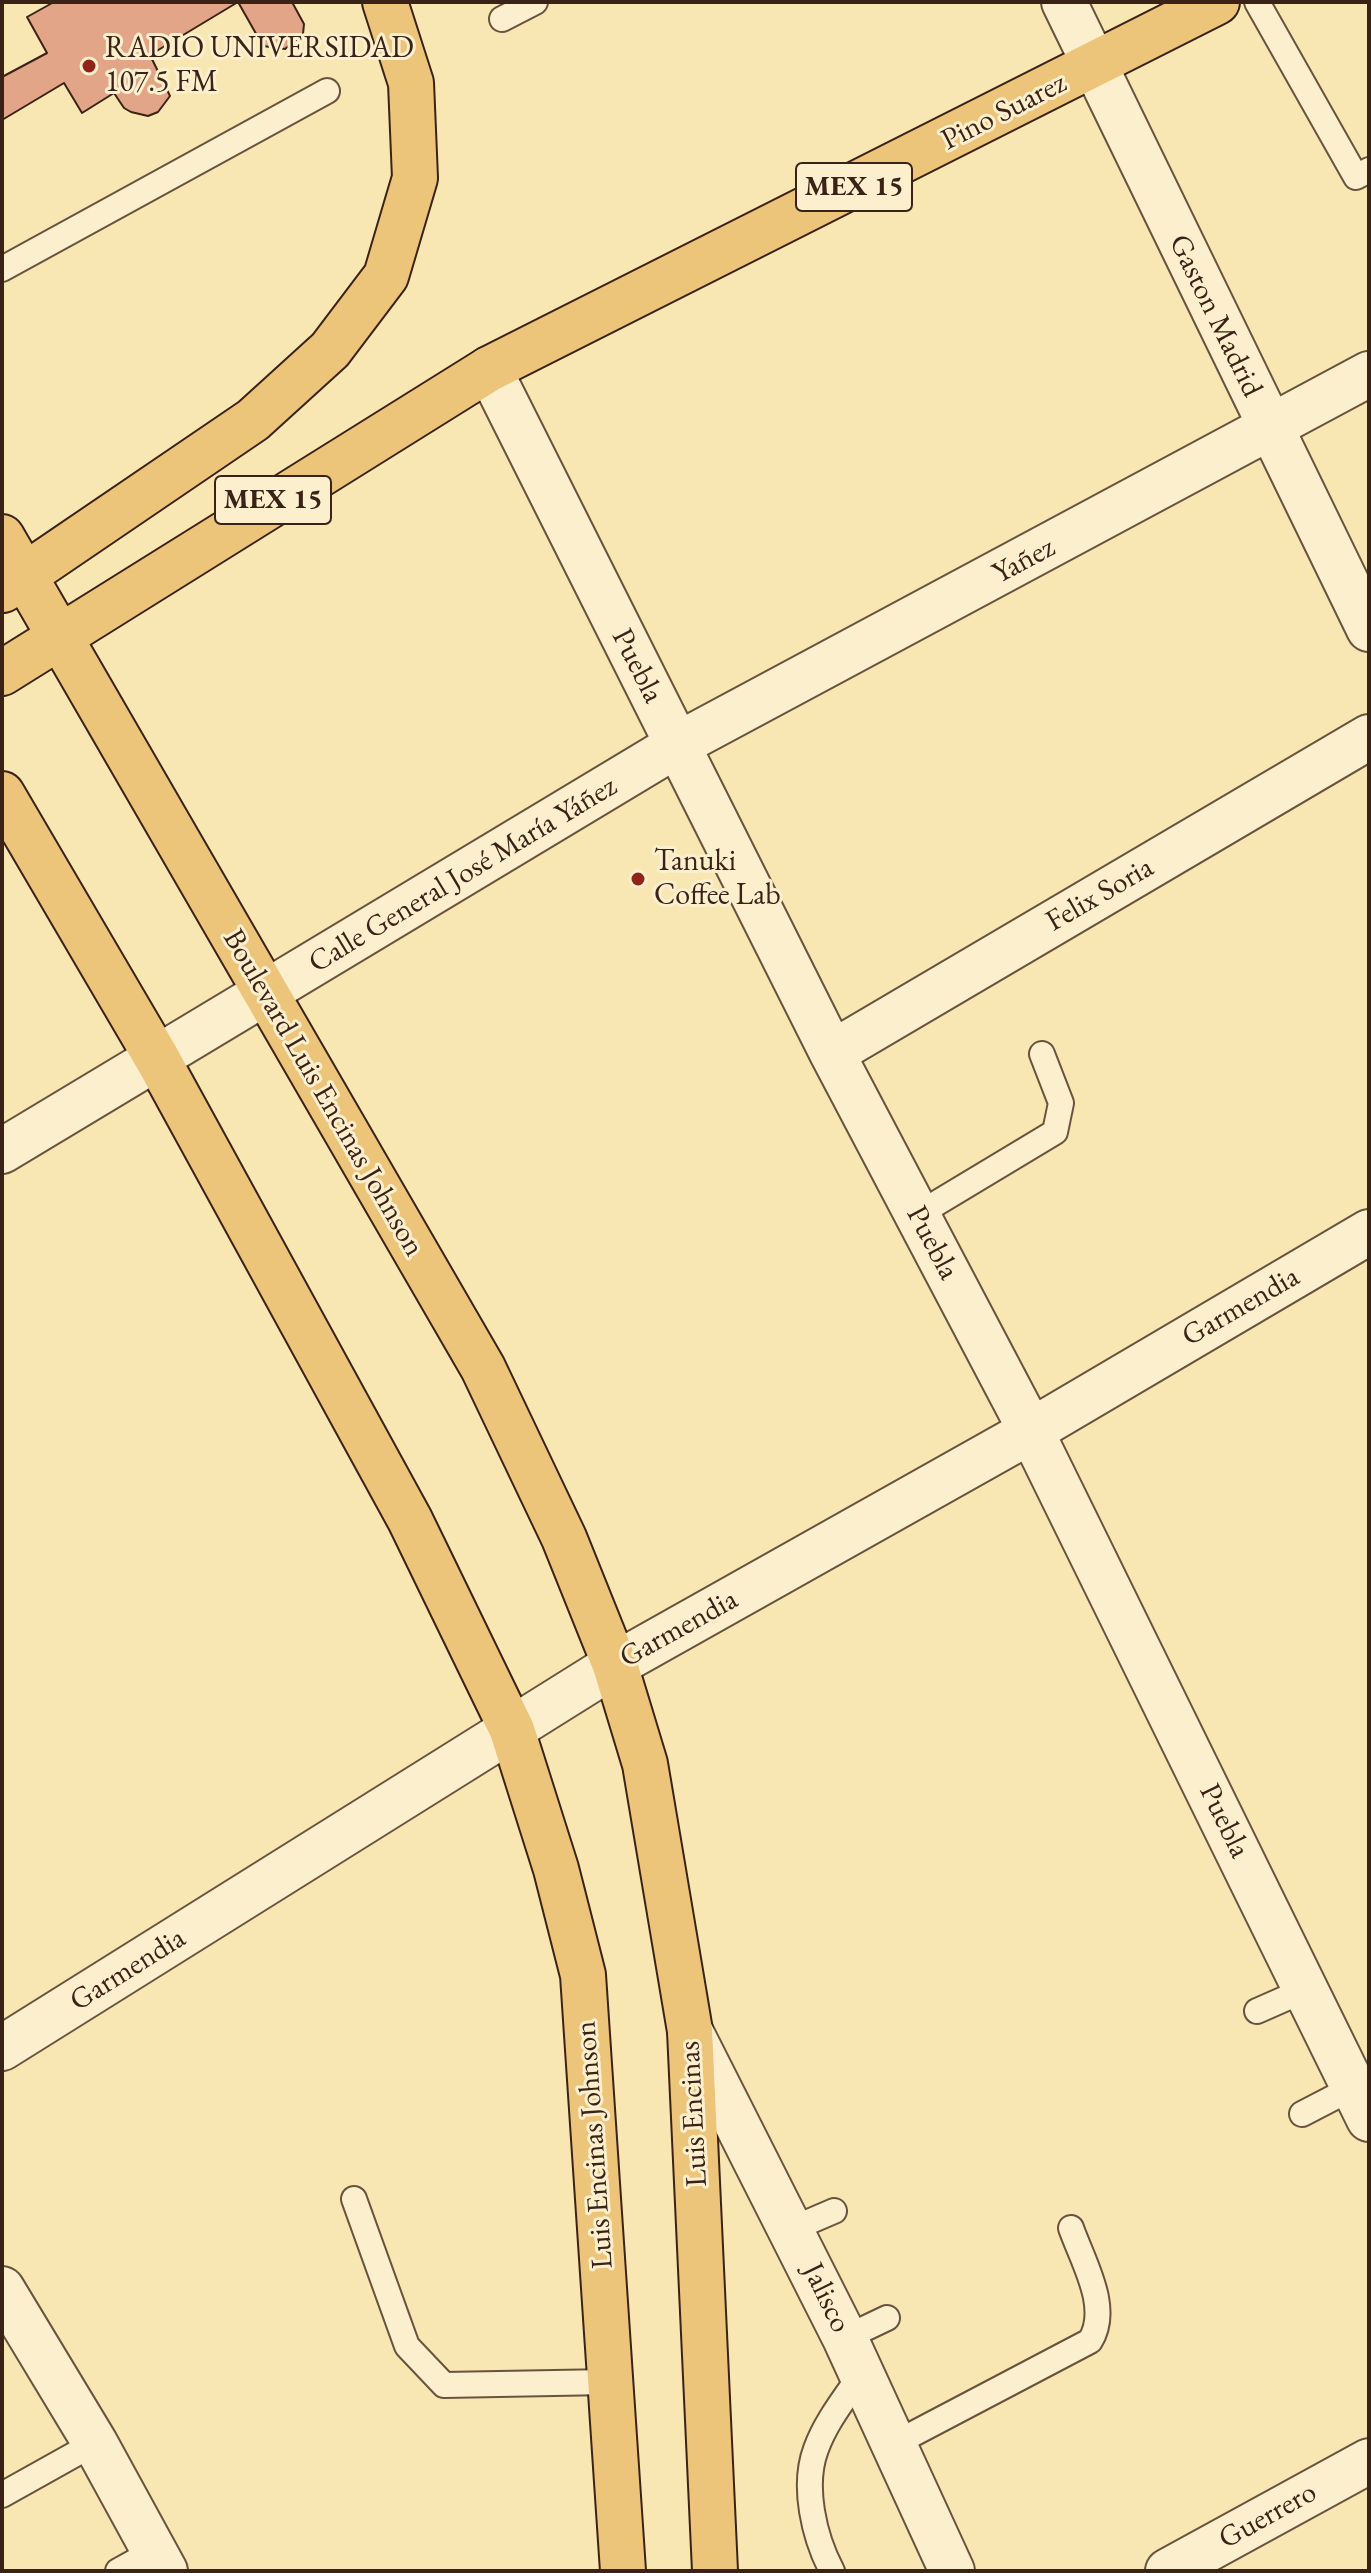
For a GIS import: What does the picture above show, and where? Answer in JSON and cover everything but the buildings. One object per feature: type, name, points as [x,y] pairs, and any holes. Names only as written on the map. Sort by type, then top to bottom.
[{"type":"main road","points":[[14,583],[253,420],[330,350],[386,276],[415,178],[411,83],[385,2]]},
{"type":"main road","name":"Pino Suarez","points":[[489,369],[1094,67],[1217,2]]},
{"type":"main road","name":"MEX 15","points":[[2,673],[489,369]]},
{"type":"main road","name":"Boulevard Luis Encinas Johnson","points":[[2,537],[14,583],[60,636],[483,1368],[564,1538],[615,1665]]},
{"type":"main road","points":[[2,794],[158,1060],[410,1520],[512,1730]]},
{"type":"main road","name":"Luis Encinas","points":[[615,1665],[645,1764],[690,2031],[715,2571]]},
{"type":"main road","name":"Luis Encinas Johnson","points":[[512,1730],[556,1869],[583,1975],[595,2116],[623,2571]]},
{"type":"street","name":"Gaston Madrid","points":[[1064,2],[1369,629]]},
{"type":"street","name":"Puebla","points":[[489,369],[832,1053],[1031,1431],[1361,2103]]},
{"type":"street","name":"Yañez","points":[[677,745],[1369,374]]},
{"type":"street","name":"Felix Soria","points":[[832,1053],[1369,737]]},
{"type":"street","name":"Calle General José María Yáñez","points":[[2,1151],[158,1060],[677,745]]},
{"type":"street","name":"Garmendia","points":[[2,2048],[615,1665],[1031,1431],[1369,1232]]},
{"type":"street","name":"Jalisco","points":[[690,2031],[792,2229],[952,2571]]},
{"type":"street","points":[[2,2289],[95,2443],[146,2564]]},
{"type":"street","name":"Guerrero","points":[[1168,2571],[1369,2461]]},
{"type":"lane","points":[[502,19],[535,2]]},
{"type":"lane","points":[[1257,2],[1356,177],[1369,170]]},
{"type":"lane","points":[[2,269],[327,91]]},
{"type":"lane","points":[[917,1215],[1055,1132],[1061,1103],[1042,1054]]},
{"type":"lane","points":[[1257,2011],[1307,1989]]},
{"type":"lane","points":[[1302,2114],[1361,2103]]},
{"type":"lane","points":[[354,2199],[407,2346],[444,2385],[609,2382]]},
{"type":"lane","points":[[792,2229],[834,2211]]},
{"type":"lane","points":[[894,2444],[1090,2341],[1099,2326],[1099,2311],[1071,2228]]},
{"type":"lane","points":[[832,2571],[813,2517],[810,2481],[815,2451],[853,2356],[887,2318]]},
{"type":"lane","points":[[2,2495],[95,2443]]},
{"type":"place","name":"RADIO UNIVERSIDAD 107.5 FM","points":[[89,66]]},
{"type":"place","name":"Tanuki Coffee Lab","points":[[638,879]]}]
